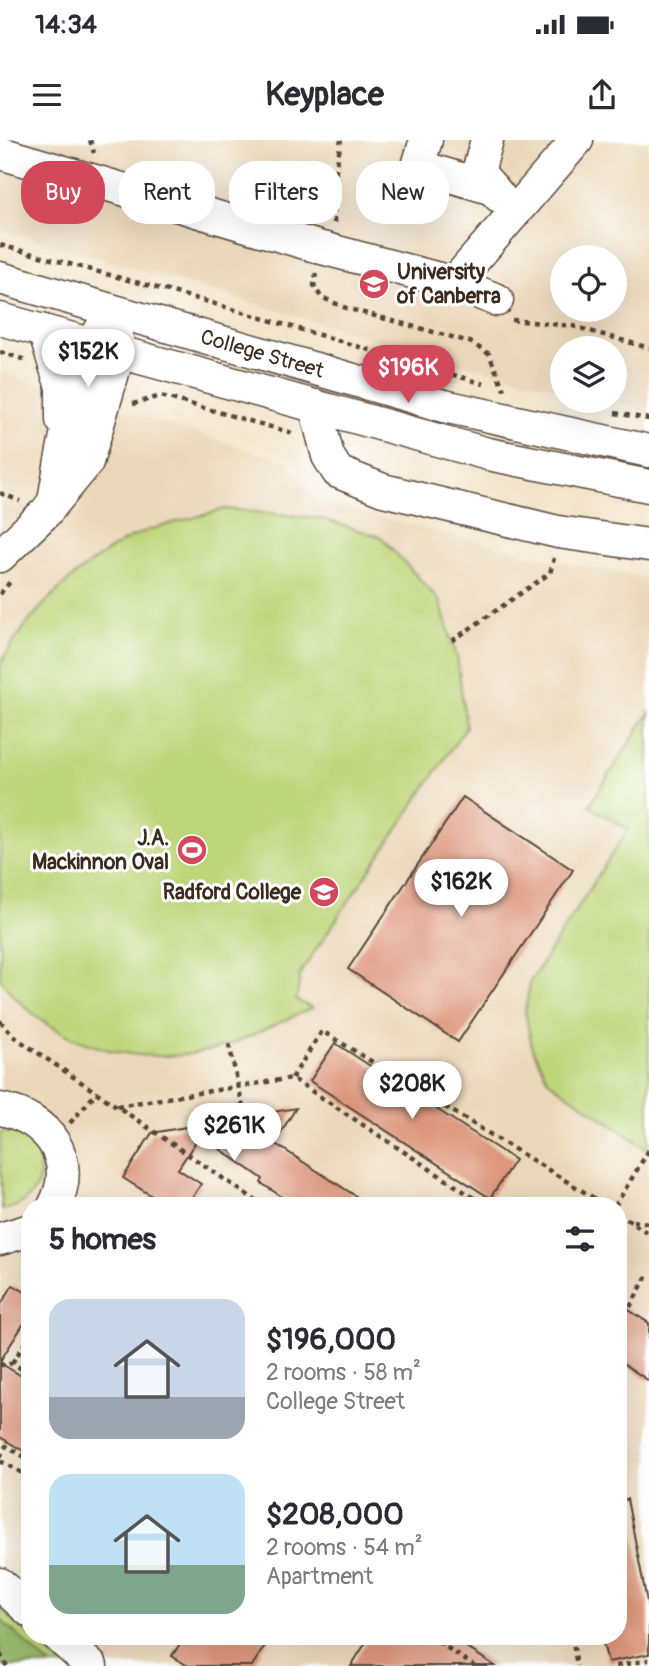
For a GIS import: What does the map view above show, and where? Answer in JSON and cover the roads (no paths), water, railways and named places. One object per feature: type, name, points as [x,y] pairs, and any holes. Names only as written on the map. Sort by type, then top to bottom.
[{"type":"street","points":[[426,140],[418,166],[493,189]]},
{"type":"street","points":[[487,140],[478,172],[515,215]]},
{"type":"street","points":[[454,283],[577,140]]},
{"type":"street","points":[[0,153],[319,259],[454,283],[506,310]]},
{"type":"street","name":"College Street","points":[[0,278],[444,406],[649,451]]},
{"type":"street","points":[[0,556],[54,502],[87,462],[113,310]]},
{"type":"street","name":"College Street","points":[[0,319],[488,454],[649,486]]},
{"type":"street","points":[[44,331],[62,387],[62,457],[54,502]]},
{"type":"street","points":[[62,457],[105,348]]},
{"type":"street","points":[[315,406],[328,456],[338,472],[383,490],[558,532],[649,545]]},
{"type":"street","points":[[6,1107],[37,1122],[52,1139],[61,1159],[63,1182],[57,1197]]},
{"type":"street","points":[[0,1239],[21,1233]]},
{"type":"street","points":[[0,1584],[21,1603]]},
{"type":"street","points":[[68,1645],[91,1666]]},
{"type":"place","name":"University of Canberra","points":[[374,284]]},
{"type":"place","name":"J.A. Mackinnon Oval","points":[[192,850]]},
{"type":"place","name":"Radford College","points":[[324,892]]}]
